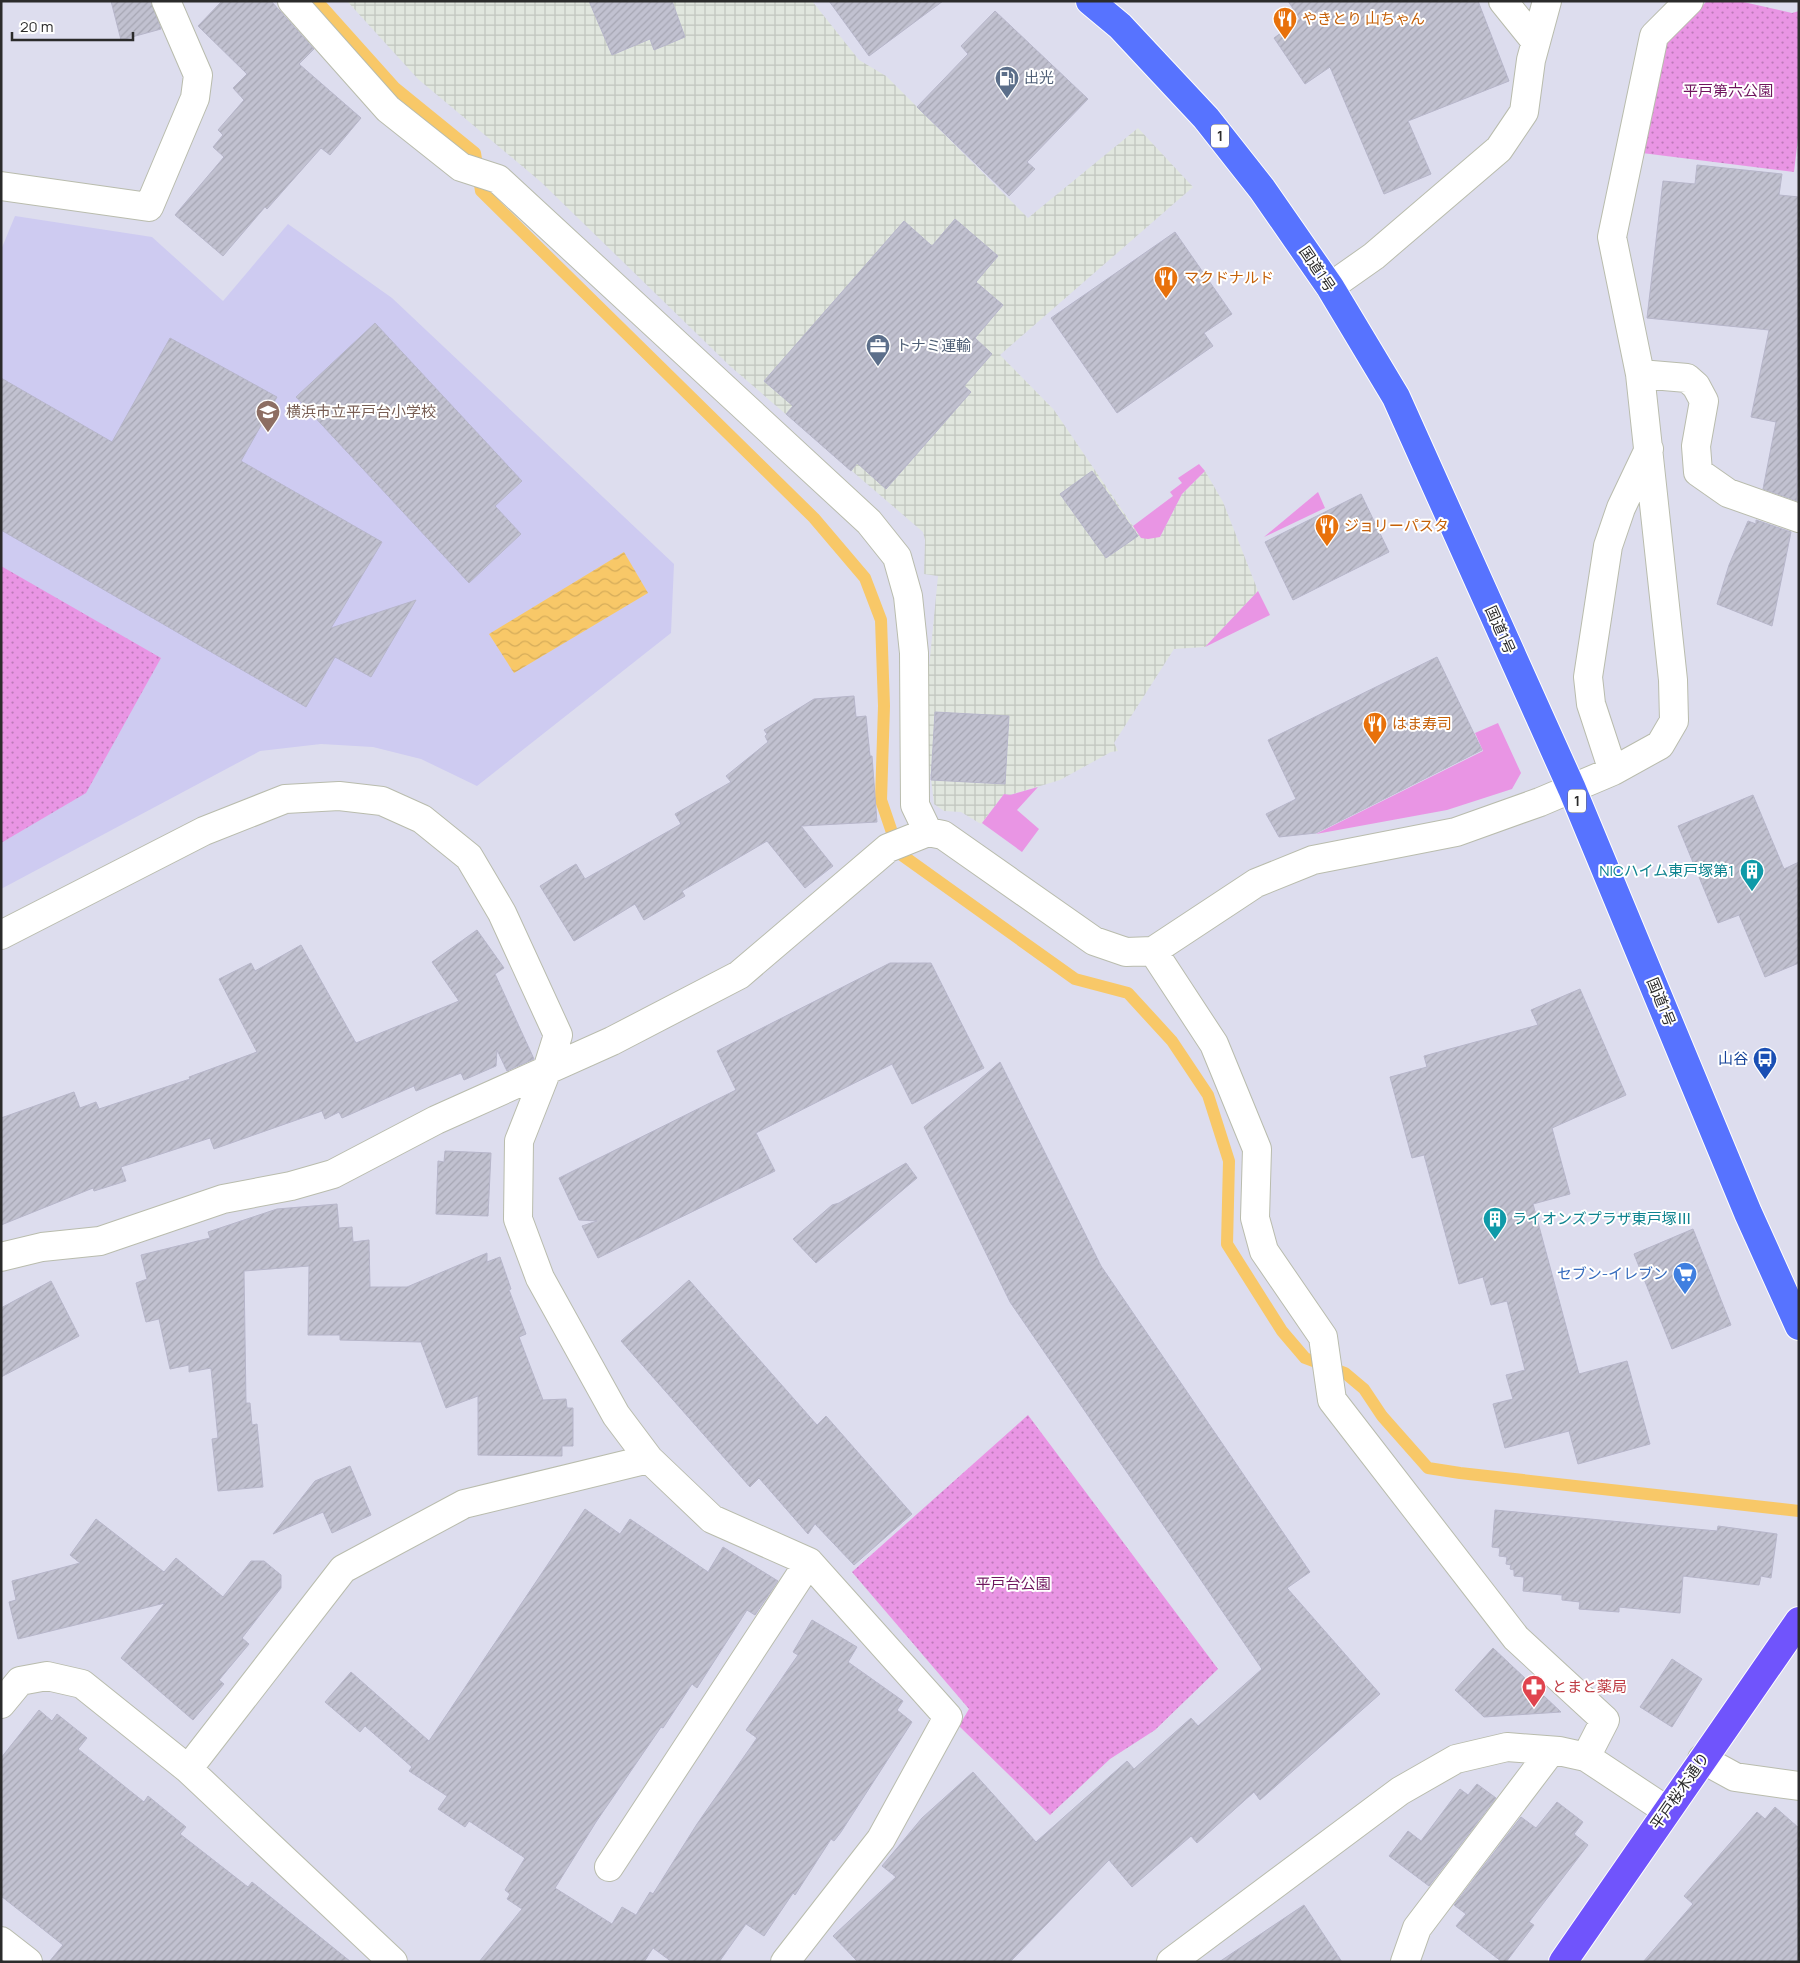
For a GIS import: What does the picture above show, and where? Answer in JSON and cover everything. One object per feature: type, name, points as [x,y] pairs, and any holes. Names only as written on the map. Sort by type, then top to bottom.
[{"type":"highway","name":"国道1号","points":[[1090,1],[1120,26],[1206,118],[1262,190],[1330,287],[1396,397],[1572,789],[1744,1204],[1799,1326]]},
{"type":"main road","name":"平戸桜木通り","points":[[1563,1962],[1666,1810],[1799,1621]]},
{"type":"street","points":[[1,186],[149,207],[195,98],[198,75],[166,1]]},
{"type":"street","points":[[292,1],[388,109],[461,166],[498,179],[869,522],[897,557],[908,596],[914,653],[915,805],[928,832]]},
{"type":"street","points":[[1503,1],[1536,42]]},
{"type":"street","points":[[1330,287],[1374,256],[1498,149],[1524,112],[1531,60],[1547,1]]},
{"type":"street","points":[[1,1257],[42,1247],[100,1241],[224,1199],[291,1186],[333,1174],[436,1120],[612,1041],[739,975],[888,848],[928,832],[943,835],[1094,941],[1126,952],[1153,951],[1256,883],[1313,860],[1456,832],[1572,789],[1613,771],[1660,745],[1674,721],[1673,680],[1640,374],[1612,237],[1654,36],[1689,1]]},
{"type":"street","points":[[1640,374],[1687,378],[1696,386],[1704,402],[1696,446],[1698,472],[1728,493],[1799,518]]},
{"type":"street","points":[[1613,771],[1591,704],[1588,676],[1608,546],[1621,508],[1649,449]]},
{"type":"street","points":[[1,935],[204,831],[285,799],[339,796],[382,801],[422,819],[469,857],[502,913],[558,1035],[520,1141],[518,1219],[540,1278],[554,1304],[616,1415],[649,1459],[712,1519],[809,1562],[948,1717],[881,1839],[785,1962]]},
{"type":"street","points":[[1153,951],[1214,1044],[1257,1149],[1256,1218],[1264,1251],[1323,1337],[1332,1400],[1516,1638],[1605,1720],[1586,1757]]},
{"type":"street","points":[[188,1770],[343,1569],[464,1504],[649,1459]]},
{"type":"street","points":[[609,1867],[809,1562]]},
{"type":"street","points":[[1,1704],[20,1680],[47,1676],[82,1684],[188,1770],[393,1962]]},
{"type":"street","points":[[1171,1962],[1400,1791],[1456,1759],[1507,1747],[1586,1757],[1666,1810]]},
{"type":"street","points":[[1405,1962],[1417,1928],[1550,1751]]},
{"type":"street","points":[[1702,1759],[1735,1777],[1799,1786]]},
{"type":"shaded area","points":[[347,1],[812,1],[859,60],[886,76],[1028,218],[1138,128],[1193,187],[1000,355],[1054,410],[1141,538],[1160,537],[1182,494],[1205,471],[1223,502],[1258,591],[1205,647],[1174,649],[1114,743],[1118,751],[1111,752],[1060,780],[1010,795],[1004,794],[981,824],[961,812],[944,811],[934,804],[924,719],[938,576],[924,574],[925,540],[923,532],[731,367],[541,182],[418,79]]},
{"type":"shaded area","name":"横浜市立平戸台小学校","points":[[15,216],[152,237],[223,301],[288,224],[392,298],[674,564],[671,633],[477,786],[421,759],[373,747],[321,744],[260,751],[1,889],[1,250]]},
{"type":"green space","name":"平戸第六公園","points":[[1707,1],[1739,1],[1792,13],[1799,11],[1799,129],[1794,172],[1642,153],[1665,45]]},
{"type":"green space","points":[[1199,464],[1205,471],[1182,494],[1160,537],[1141,538],[1133,526],[1173,496],[1170,492],[1182,483],[1178,478]]},
{"type":"green space","points":[[1318,492],[1325,508],[1264,537]]},
{"type":"green space","points":[[1,566],[161,658],[86,793],[1,843]]},
{"type":"green space","points":[[1258,591],[1270,615],[1205,647]]},
{"type":"green space","points":[[1498,723],[1521,773],[1512,789],[1447,810],[1316,834],[1483,751],[1475,733]]},
{"type":"green space","points":[[1038,787],[1017,810],[1039,829],[1022,852],[982,823],[1004,794],[1010,795]]},
{"type":"green space","name":"平戸台公園","points":[[1028,1415],[1218,1669],[1155,1730],[1110,1759],[1050,1815],[959,1726],[969,1709],[852,1572]]},
{"type":"water","points":[[624,552],[648,593],[514,673],[489,634]]},
{"type":"building","points":[[111,1],[151,1],[161,29],[121,40]]},
{"type":"building","points":[[222,1],[271,1],[314,49],[299,64],[361,118],[330,155],[321,148],[267,209],[265,207],[223,256],[175,215],[224,157],[213,147],[223,135],[218,130],[244,100],[233,88],[247,74],[198,26]]},
{"type":"building","points":[[589,1],[672,1],[685,37],[654,50],[650,39],[612,55]]},
{"type":"building","points":[[829,1],[943,1],[869,56]]},
{"type":"building","points":[[1288,1],[1478,1],[1509,81],[1408,121],[1431,174],[1384,194],[1330,67],[1305,84],[1274,38],[1300,19]]},
{"type":"building","points":[[995,11],[1088,99],[1027,162],[1035,169],[1009,196],[917,107],[968,54],[961,46]]},
{"type":"building","points":[[1697,165],[1782,174],[1779,195],[1799,197],[1797,501],[1763,489],[1776,422],[1751,417],[1769,330],[1647,318],[1663,181],[1695,184]]},
{"type":"building","name":"トナミ運輸","points":[[955,219],[998,256],[976,282],[1003,305],[975,338],[992,354],[964,386],[971,392],[886,489],[857,463],[851,471],[786,414],[793,406],[764,381],[904,221],[932,246]]},
{"type":"building","points":[[1175,232],[1232,314],[1204,333],[1213,346],[1117,413],[1051,318]]},
{"type":"building","points":[[375,323],[522,481],[495,506],[521,534],[469,583],[296,397]]},
{"type":"building","points":[[170,338],[277,397],[241,461],[382,542],[331,628],[416,600],[371,677],[335,657],[306,707],[1,530],[1,378],[112,442]]},
{"type":"building","points":[[1092,471],[1138,536],[1106,558],[1060,494]]},
{"type":"building","name":"ジョリーパスタ","points":[[1361,494],[1389,552],[1293,600],[1265,542]]},
{"type":"building","points":[[1756,520],[1791,532],[1772,626],[1717,604],[1729,565],[1748,521],[1756,524]]},
{"type":"building","name":"はま寿司","points":[[1437,657],[1482,750],[1316,833],[1279,837],[1266,814],[1296,799],[1268,740]]},
{"type":"building","points":[[854,696],[856,717],[866,716],[870,756],[872,756],[877,822],[801,826],[833,866],[805,888],[767,841],[682,891],[685,896],[644,920],[635,904],[574,941],[540,886],[576,864],[585,879],[681,824],[675,814],[731,782],[726,776],[768,742],[765,736],[767,734],[764,730],[814,699]]},
{"type":"building","points":[[935,712],[1009,716],[1005,784],[931,780]]},
{"type":"building","name":"NICハイム東戸塚第1","points":[[1753,795],[1784,869],[1799,862],[1799,963],[1765,977],[1739,915],[1718,923],[1678,826]]},
{"type":"building","points":[[477,930],[504,968],[495,974],[534,1059],[507,1071],[497,1050],[496,1066],[464,1080],[461,1073],[416,1091],[414,1086],[342,1118],[339,1112],[325,1119],[322,1111],[214,1149],[210,1138],[121,1167],[126,1181],[94,1191],[93,1188],[1,1225],[1,1118],[74,1092],[80,1108],[96,1102],[99,1109],[190,1079],[189,1077],[257,1052],[219,979],[251,963],[255,971],[301,945],[356,1043],[459,1001],[432,962]]},
{"type":"building","points":[[890,963],[931,963],[984,1068],[912,1104],[892,1064],[756,1133],[775,1171],[598,1258],[582,1226],[597,1221],[579,1220],[559,1178],[736,1090],[717,1051]]},
{"type":"building","name":"ライオンズプラザ東戸塚Ⅲ","points":[[1580,989],[1626,1095],[1552,1128],[1570,1194],[1533,1204],[1579,1374],[1627,1361],[1650,1444],[1578,1464],[1569,1431],[1505,1448],[1493,1404],[1513,1399],[1506,1375],[1525,1370],[1507,1301],[1491,1305],[1483,1277],[1459,1284],[1424,1155],[1412,1158],[1390,1077],[1427,1067],[1424,1056],[1538,1025],[1531,1010]]},
{"type":"building","points":[[1000,1062],[1101,1266],[1310,1572],[1287,1588],[1380,1694],[1260,1800],[1254,1792],[1197,1843],[1191,1836],[1132,1887],[1109,1860],[1010,1962],[858,1962],[833,1936],[896,1877],[882,1866],[922,1818],[973,1772],[1036,1842],[1127,1761],[1134,1769],[1191,1718],[1198,1726],[1262,1669],[1010,1302],[924,1127]]},
{"type":"building","points":[[445,1151],[491,1153],[488,1216],[436,1214],[438,1161],[444,1162]]},
{"type":"building","points":[[906,1163],[917,1178],[816,1263],[793,1239],[832,1205],[839,1203]]},
{"type":"building","points":[[337,1204],[339,1228],[352,1227],[353,1242],[369,1240],[370,1287],[407,1287],[487,1253],[487,1262],[500,1257],[511,1289],[509,1290],[526,1334],[519,1337],[543,1400],[566,1399],[567,1408],[573,1408],[573,1446],[562,1446],[562,1456],[478,1455],[478,1396],[446,1408],[421,1342],[340,1340],[340,1335],[308,1335],[309,1266],[244,1271],[246,1403],[250,1403],[252,1425],[257,1424],[263,1487],[218,1491],[212,1439],[218,1438],[211,1368],[189,1372],[189,1365],[170,1369],[159,1319],[146,1322],[136,1283],[147,1279],[141,1255],[210,1238],[208,1232],[277,1209]]},
{"type":"building","name":"セブン-イレブン","points":[[1693,1229],[1731,1325],[1672,1349],[1634,1254]]},
{"type":"building","points":[[689,1280],[817,1425],[826,1416],[912,1514],[854,1565],[815,1524],[808,1534],[759,1478],[750,1487],[621,1341]]},
{"type":"building","points":[[51,1281],[79,1336],[1,1377],[1,1308]]},
{"type":"building","points":[[350,1466],[371,1515],[332,1533],[323,1512],[273,1534],[315,1481]]},
{"type":"building","points":[[585,1509],[620,1534],[630,1519],[708,1572],[723,1547],[778,1581],[755,1615],[747,1610],[697,1688],[692,1684],[596,1822],[555,1888],[612,1924],[622,1907],[636,1915],[650,1892],[653,1894],[697,1824],[757,1738],[746,1730],[798,1655],[793,1652],[812,1620],[857,1647],[848,1662],[903,1701],[897,1710],[912,1722],[841,1832],[834,1841],[831,1839],[795,1895],[793,1893],[764,1936],[746,1924],[719,1962],[672,1962],[653,1948],[644,1962],[479,1962],[522,1909],[507,1899],[510,1894],[505,1890],[525,1858],[469,1821],[465,1827],[438,1809],[447,1796],[409,1771],[412,1767],[365,1726],[360,1732],[325,1702],[351,1672],[429,1741]]},
{"type":"building","points":[[1495,1510],[1717,1531],[1718,1526],[1777,1534],[1771,1578],[1761,1576],[1759,1585],[1683,1576],[1680,1613],[1619,1607],[1619,1612],[1579,1609],[1580,1602],[1562,1600],[1562,1595],[1523,1591],[1524,1577],[1514,1576],[1514,1570],[1510,1569],[1511,1565],[1506,1564],[1507,1557],[1499,1556],[1500,1548],[1492,1547]]},
{"type":"building","points":[[96,1519],[164,1572],[176,1558],[223,1597],[251,1561],[264,1561],[281,1575],[281,1588],[242,1638],[249,1644],[219,1680],[224,1684],[193,1720],[121,1658],[165,1603],[18,1639],[9,1602],[16,1600],[12,1581],[80,1563],[70,1555]]},
{"type":"building","points":[[1493,1648],[1561,1712],[1484,1717],[1455,1690]]},
{"type":"building","points":[[1672,1659],[1702,1679],[1672,1727],[1640,1707]]},
{"type":"building","points":[[39,1710],[52,1721],[57,1714],[87,1738],[78,1749],[144,1802],[148,1796],[186,1827],[180,1834],[248,1887],[252,1882],[351,1962],[49,1962],[63,1945],[1,1896],[1,1758]]},
{"type":"building","points":[[1477,1784],[1496,1798],[1429,1886],[1389,1856],[1408,1831],[1421,1841],[1460,1789],[1468,1795]]},
{"type":"building","points":[[1557,1802],[1583,1822],[1574,1834],[1588,1845],[1529,1922],[1534,1925],[1506,1962],[1502,1962],[1456,1926],[1466,1914],[1454,1905],[1521,1817],[1536,1828]]},
{"type":"building","points":[[1775,1807],[1799,1828],[1799,1962],[1643,1962],[1693,1904],[1684,1896],[1757,1812],[1765,1819]]},
{"type":"building","points":[[1304,1905],[1342,1962],[1219,1962]]},
{"type":"waterway","points":[[317,1],[395,88],[475,153],[481,191],[814,518],[865,578],[881,620],[884,706],[881,800],[899,853],[1075,979],[1128,993],[1172,1041],[1208,1095],[1229,1161],[1227,1244],[1282,1331],[1305,1358],[1345,1373],[1364,1389],[1382,1416],[1428,1468],[1799,1511]]},
{"type":"place","name":"やきとり 山ちゃん","points":[[1285,40]]},
{"type":"place","name":"出光","points":[[1007,99]]},
{"type":"place","name":"マクドナルド","points":[[1166,299]]},
{"type":"place","name":"トナミ運輸","points":[[878,367]]},
{"type":"place","name":"横浜市立平戸台小学校","points":[[268,433]]},
{"type":"place","name":"ジョリーパスタ","points":[[1327,547]]},
{"type":"place","name":"はま寿司","points":[[1375,745]]},
{"type":"place","name":"NICハイム東戸塚第1","points":[[1752,892]]},
{"type":"place","name":"山谷","points":[[1765,1080]]},
{"type":"place","name":"ライオンズプラザ東戸塚Ⅲ","points":[[1495,1240]]},
{"type":"place","name":"セブン-イレブン","points":[[1685,1295]]},
{"type":"place","name":"とまと薬局","points":[[1534,1708]]}]
